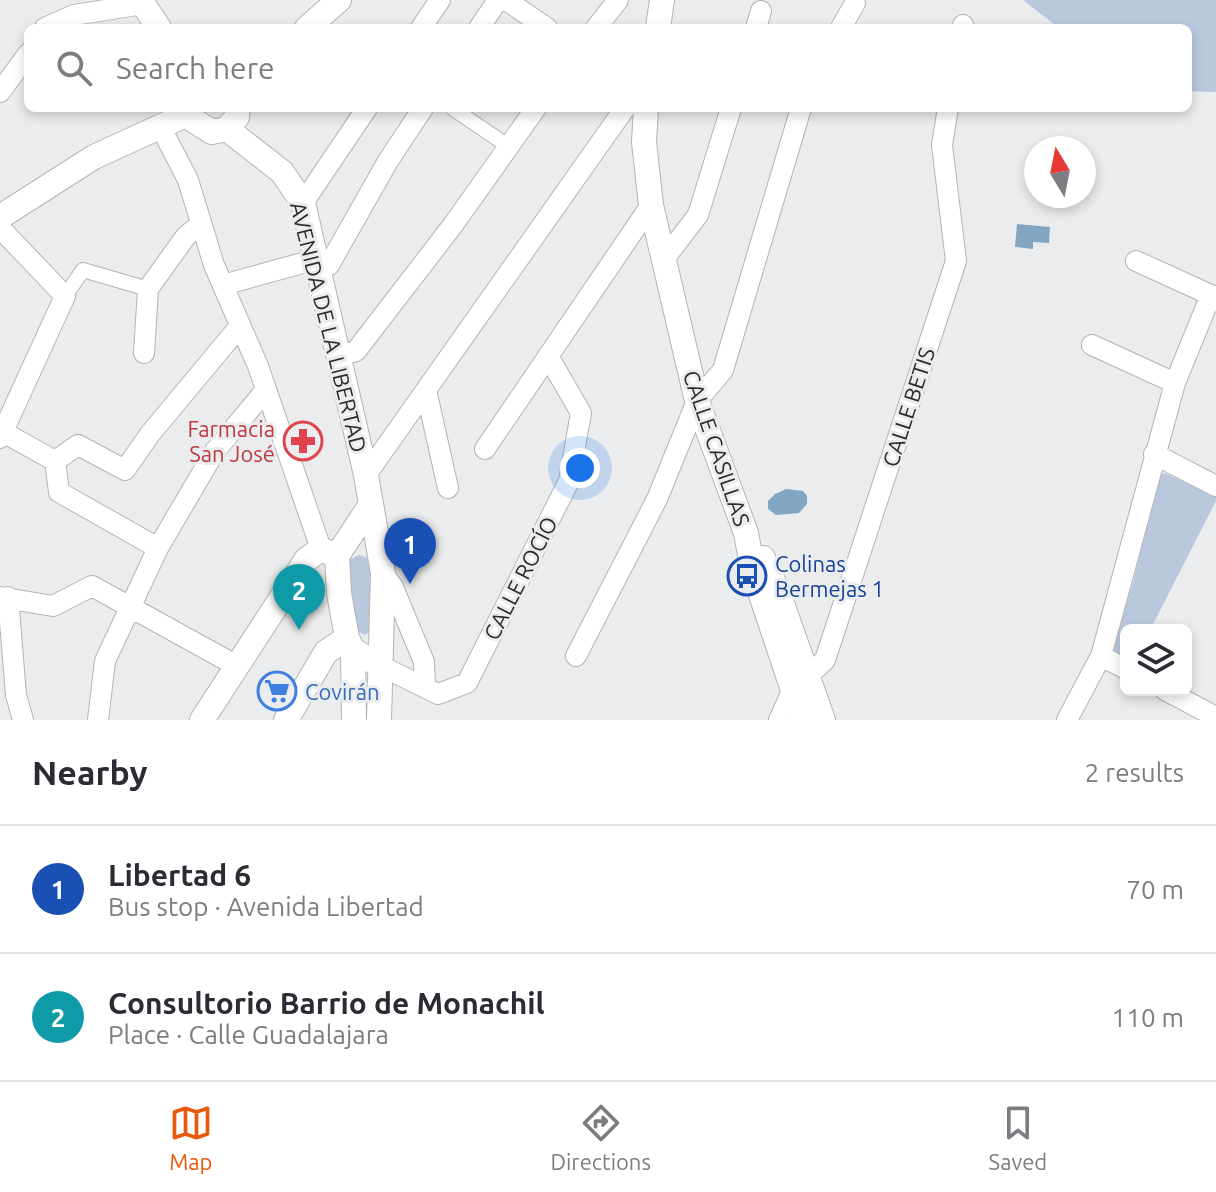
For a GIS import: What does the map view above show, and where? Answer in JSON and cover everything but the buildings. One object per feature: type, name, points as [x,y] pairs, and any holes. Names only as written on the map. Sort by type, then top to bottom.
[{"type":"street","points":[[312,24],[339,0]]},
{"type":"street","points":[[424,24],[440,0]]},
{"type":"street","points":[[482,24],[498,0]]},
{"type":"street","points":[[506,0],[541,24]]},
{"type":"street","points":[[599,24],[618,0]]},
{"type":"street","points":[[659,24],[662,0]]},
{"type":"street","points":[[54,24],[74,15],[142,1],[156,24]]},
{"type":"street","points":[[843,24],[855,3]]},
{"type":"street","points":[[0,92],[24,59]]},
{"type":"street","points":[[0,217],[94,157],[187,112]]},
{"type":"street","points":[[189,112],[193,120],[212,132],[233,118]]},
{"type":"street","points":[[303,203],[364,112]]},
{"type":"street","points":[[223,285],[318,263],[329,265],[388,161],[420,112]]},
{"type":"street","points":[[458,112],[508,146]]},
{"type":"street","points":[[337,356],[356,351],[453,225],[533,112]]},
{"type":"street","points":[[366,475],[622,112]]},
{"type":"street","name":"CALLE CASILLAS","points":[[646,112],[644,142],[651,205],[697,401],[746,533],[760,552],[778,592],[800,682]]},
{"type":"street","points":[[664,259],[698,215],[730,112]]},
{"type":"street","points":[[576,656],[657,499],[697,401],[723,370],[800,112]]},
{"type":"street","name":"CALLE BETIS","points":[[779,720],[800,682],[825,660],[956,261],[942,145],[947,112]]},
{"type":"street","name":"AVENIDA DE LA LIBERTAD","points":[[233,118],[282,172],[303,203],[318,263],[366,475],[383,573],[379,720]]},
{"type":"street","points":[[160,126],[188,180],[223,285],[258,366],[316,528],[329,553],[350,644],[354,720]]},
{"type":"street","points":[[485,449],[651,205]]},
{"type":"street","points":[[144,353],[148,289],[186,236],[201,224]]},
{"type":"street","points":[[0,228],[65,296]]},
{"type":"street","points":[[1067,720],[1101,656],[1175,383],[1206,307],[1216,296],[1136,261]]},
{"type":"street","points":[[55,461],[1,434],[65,296],[83,270],[148,289]]},
{"type":"street","points":[[55,461],[78,445],[125,470],[180,396],[239,327]]},
{"type":"street","points":[[1092,345],[1175,383]]},
{"type":"street","name":"CALLE ROCÍO","points":[[432,691],[467,683],[569,481],[581,413],[548,356]]},
{"type":"street","points":[[426,390],[448,488]]},
{"type":"street","points":[[98,720],[105,661],[158,548],[215,451],[265,391]]},
{"type":"street","points":[[1154,454],[1216,486]]},
{"type":"street","points":[[55,461],[59,492],[158,548]]},
{"type":"street","points":[[202,720],[306,560],[329,553],[370,506]]},
{"type":"street","points":[[383,573],[393,587],[424,662],[432,691]]},
{"type":"street","points":[[23,720],[16,695],[4,597],[53,606],[92,586],[237,666]]},
{"type":"street","points":[[350,644],[379,665],[432,691]]},
{"type":"street","points":[[286,720],[326,652],[350,644]]},
{"type":"street","points":[[1101,656],[1120,666]]},
{"type":"street","points":[[800,682],[803,720]]},
{"type":"street","points":[[800,682],[823,720]]},
{"type":"street","points":[[1176,696],[1216,717]]},
{"type":"shaded area","points":[[1023,0],[1216,0],[1216,92],[1192,91],[1192,24],[1054,24]]},
{"type":"shaded area","points":[[1017,224],[1050,227],[1049,243],[1033,242],[1033,249],[1015,247]]},
{"type":"shaded area","points":[[1165,473],[1216,497],[1216,501],[1153,624],[1120,624],[1120,655],[1110,651],[1132,586],[1159,475]]},
{"type":"shaded area","points":[[786,489],[803,491],[807,504],[799,513],[776,515],[768,509],[768,501]]},
{"type":"shaded area","points":[[359,555],[368,558],[373,572],[375,627],[365,635],[355,630],[346,598],[349,560]]},
{"type":"place","name":"Farmacia San José","points":[[303,441]]},
{"type":"place","name":"Colinas Bermejas 1","points":[[747,576]]},
{"type":"place","name":"Libertad 6","points":[[410,584]]},
{"type":"place","name":"Consultorio Barrio de Monachil","points":[[299,630]]},
{"type":"place","name":"Covirán","points":[[277,691]]}]
